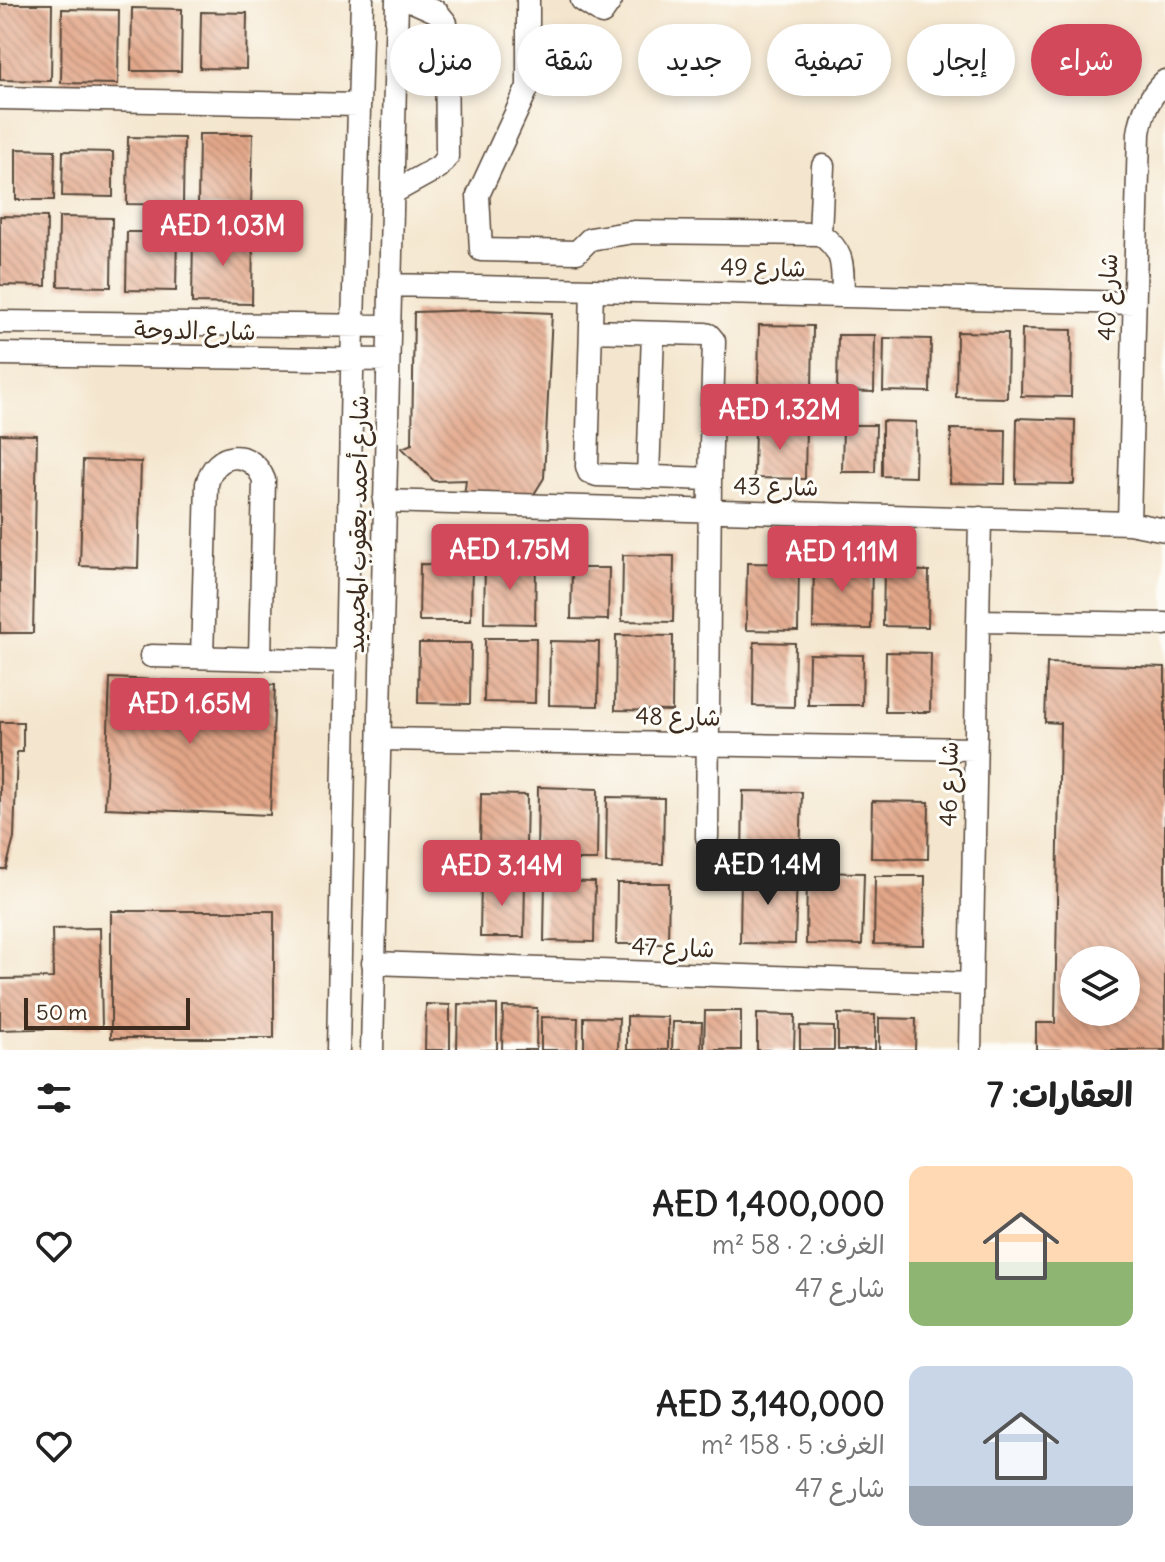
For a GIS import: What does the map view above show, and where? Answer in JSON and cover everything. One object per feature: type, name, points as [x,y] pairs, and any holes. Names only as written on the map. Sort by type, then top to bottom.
[{"type":"street","name":"شارع أحمد يعقوب المحيميد","points":[[338,1050],[362,0]]},
{"type":"street","name":"شارع أحمد يعقوب المحيميد","points":[[372,1050],[397,0]]},
{"type":"street","points":[[392,193],[439,167],[447,157],[446,23],[437,12],[410,0]]},
{"type":"street","points":[[528,0],[528,87],[478,195],[481,250],[577,252],[590,239],[634,232],[820,234],[834,244],[842,257],[843,296]]},
{"type":"street","points":[[582,0],[602,13],[611,0]]},
{"type":"street","name":"شارع 40","points":[[1129,523],[1139,133],[1146,107],[1165,81]]},
{"type":"street","points":[[0,98],[358,105]]},
{"type":"street","points":[[820,234],[823,166]]},
{"type":"street","name":"شارع 49","points":[[390,285],[1134,303]]},
{"type":"street","points":[[592,290],[589,472],[597,475],[710,479]]},
{"type":"street","name":"شارع الدوحة","points":[[0,322],[389,326]]},
{"type":"street","points":[[591,331],[705,334],[714,341],[707,837]]},
{"type":"street","points":[[648,477],[653,333]]},
{"type":"street","name":"شارع الدوحة","points":[[0,354],[388,360]]},
{"type":"street","points":[[202,657],[207,484],[216,465],[234,457],[254,463],[264,480],[260,658]]},
{"type":"street","name":"شارع 43","points":[[384,501],[1129,523],[1165,530]]},
{"type":"street","name":"شارع 46","points":[[970,1050],[980,518]]},
{"type":"street","points":[[978,621],[1165,624]]},
{"type":"street","points":[[151,656],[346,661]]},
{"type":"street","name":"شارع 48","points":[[380,739],[975,749]]},
{"type":"street","name":"شارع 47","points":[[373,963],[971,984]]},
{"type":"building","points":[[0,4],[52,4],[51,81],[0,80]]},
{"type":"building","points":[[132,8],[182,9],[181,71],[131,71]]},
{"type":"building","points":[[62,9],[119,10],[118,84],[61,83]]},
{"type":"building","points":[[201,12],[247,13],[246,69],[200,68]]},
{"type":"building","points":[[199,134],[253,134],[251,207],[198,207]]},
{"type":"building","points":[[128,137],[184,138],[183,205],[127,204]]},
{"type":"building","points":[[16,149],[55,150],[54,200],[16,200]]},
{"type":"building","points":[[63,151],[113,152],[113,197],[62,196]]},
{"type":"building","points":[[0,216],[47,217],[46,286],[0,285]]},
{"type":"building","points":[[59,217],[112,218],[111,287],[58,286]]},
{"type":"building","points":[[127,232],[177,232],[176,291],[126,290]]},
{"type":"building","points":[[193,232],[253,232],[252,304],[192,303]]},
{"type":"building","points":[[482,310],[552,313],[544,478],[531,499],[464,497],[466,480],[434,481],[402,448],[412,444],[414,312]]},
{"type":"building","points":[[759,325],[813,326],[812,392],[758,391]]},
{"type":"building","points":[[1022,329],[1072,330],[1071,397],[1021,396]]},
{"type":"building","points":[[957,332],[1008,333],[1007,398],[956,397]]},
{"type":"building","points":[[838,335],[875,335],[874,392],[837,391]]},
{"type":"building","points":[[884,338],[931,339],[930,392],[883,391]]},
{"type":"building","points":[[1017,418],[1075,420],[1074,484],[1016,483]]},
{"type":"building","points":[[882,421],[916,422],[915,477],[882,476]]},
{"type":"building","points":[[755,425],[806,425],[805,479],[754,478]]},
{"type":"building","points":[[843,425],[876,425],[875,472],[842,472]]},
{"type":"building","points":[[951,429],[1006,430],[1005,484],[950,483]]},
{"type":"building","points":[[0,434],[37,435],[33,633],[0,633]]},
{"type":"building","points":[[83,460],[141,462],[138,568],[80,566]]},
{"type":"building","points":[[623,555],[674,556],[673,622],[622,621]]},
{"type":"building","points":[[814,559],[872,560],[871,629],[813,628]]},
{"type":"building","points":[[485,561],[536,562],[535,624],[484,623]]},
{"type":"building","points":[[747,563],[799,564],[798,631],[746,630]]},
{"type":"building","points":[[420,564],[472,565],[471,621],[419,621]]},
{"type":"building","points":[[572,568],[609,568],[608,620],[571,619]]},
{"type":"building","points":[[884,570],[929,571],[928,627],[883,626]]},
{"type":"building","points":[[616,635],[673,636],[672,711],[615,710]]},
{"type":"building","points":[[485,638],[536,638],[535,703],[484,702]]},
{"type":"building","points":[[550,641],[599,642],[598,706],[549,705]]},
{"type":"building","points":[[754,642],[795,643],[794,707],[753,706]]},
{"type":"building","points":[[419,643],[471,643],[470,704],[418,703]]},
{"type":"building","points":[[886,652],[931,653],[930,712],[885,712]]},
{"type":"building","points":[[809,654],[863,655],[862,705],[808,705]]},
{"type":"building","points":[[1047,663],[1165,667],[1165,1050],[1036,1050],[1036,1023],[1055,1023],[1060,723],[1045,722]]},
{"type":"building","points":[[110,678],[275,685],[270,815],[105,808]]},
{"type":"building","points":[[0,722],[23,722],[23,752],[17,752],[14,838],[6,869],[0,869]]},
{"type":"building","points":[[538,787],[598,789],[597,860],[537,860]]},
{"type":"building","points":[[743,791],[802,792],[800,860],[742,860]]},
{"type":"building","points":[[481,794],[527,795],[526,847],[480,846]]},
{"type":"building","points":[[607,797],[664,798],[663,864],[606,863]]},
{"type":"building","points":[[872,801],[929,802],[928,859],[871,858]]},
{"type":"building","points":[[741,871],[797,871],[795,944],[740,943]]},
{"type":"building","points":[[807,872],[864,873],[862,945],[806,944]]},
{"type":"building","points":[[875,876],[925,876],[924,945],[874,944]]},
{"type":"building","points":[[481,878],[525,878],[524,937],[480,937]]},
{"type":"building","points":[[545,881],[595,882],[594,942],[544,941]]},
{"type":"building","points":[[617,883],[669,883],[668,944],[616,944]]},
{"type":"building","points":[[111,911],[274,911],[274,1038],[111,1038]]},
{"type":"building","points":[[100,928],[102,1027],[0,1030],[0,979],[53,978],[52,929]]},
{"type":"building","points":[[426,1004],[450,1005],[450,1050],[425,1050]]},
{"type":"building","points":[[458,1004],[497,1005],[497,1050],[457,1050]]},
{"type":"building","points":[[503,1007],[537,1008],[536,1050],[502,1050]]},
{"type":"building","points":[[705,1011],[741,1011],[741,1050],[704,1050]]},
{"type":"building","points":[[757,1014],[795,1015],[794,1050],[757,1050]]},
{"type":"building","points":[[838,1014],[875,1015],[875,1050],[838,1050]]},
{"type":"building","points":[[627,1016],[668,1017],[668,1050],[627,1050]]},
{"type":"building","points":[[541,1017],[578,1018],[577,1050],[541,1050]]},
{"type":"building","points":[[584,1017],[619,1018],[618,1050],[584,1050]]},
{"type":"building","points":[[879,1018],[916,1019],[915,1050],[879,1050]]},
{"type":"building","points":[[673,1022],[702,1022],[701,1050],[672,1050]]},
{"type":"building","points":[[800,1026],[834,1027],[834,1050],[800,1050]]}]
